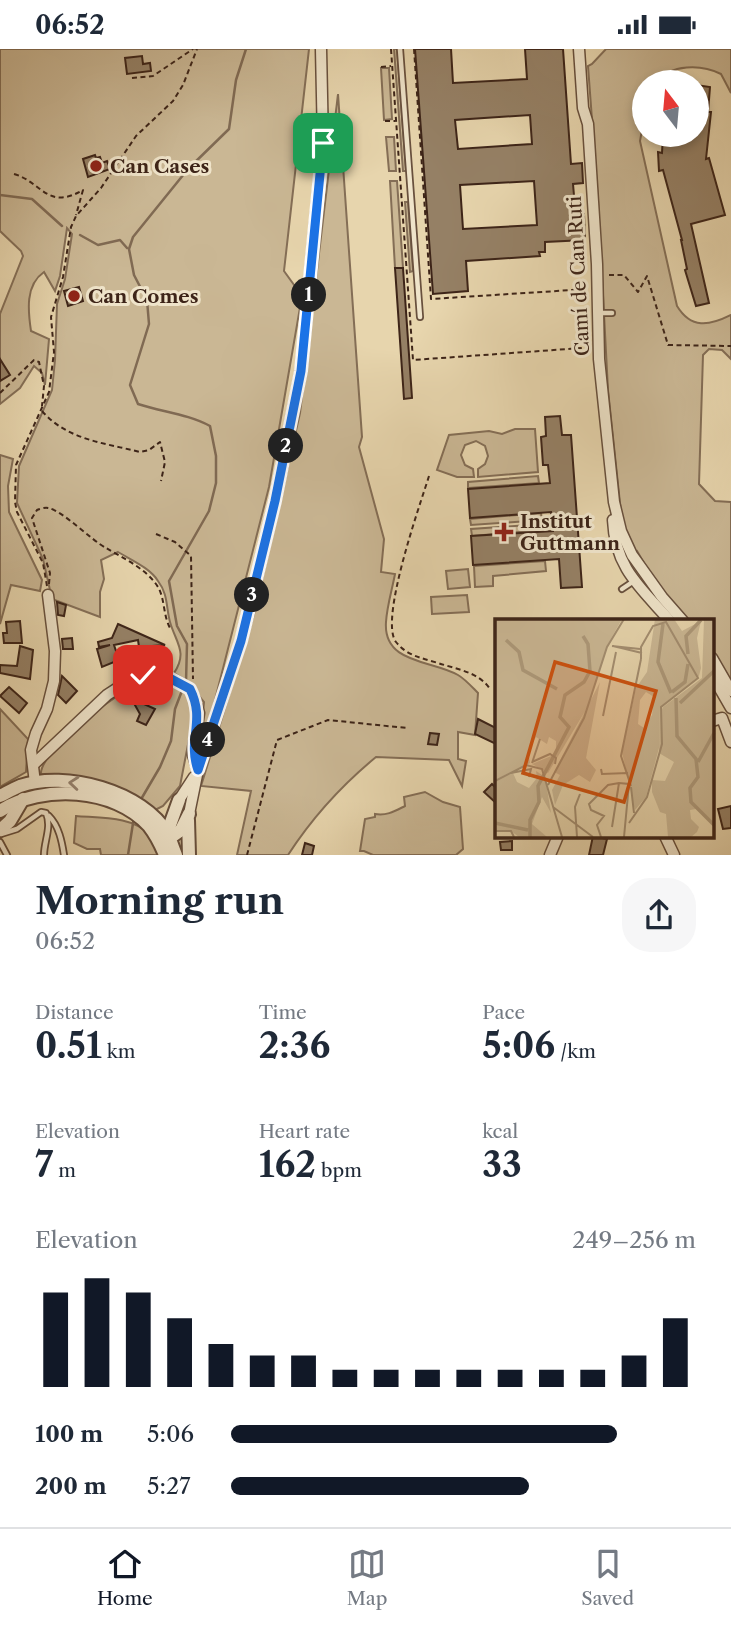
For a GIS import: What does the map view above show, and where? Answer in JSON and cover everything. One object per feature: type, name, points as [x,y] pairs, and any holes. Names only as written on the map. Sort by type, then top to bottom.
[{"type":"street","points":[[189,855],[189,814],[198,770],[241,641],[275,501],[301,371],[323,143],[321,49]]},
{"type":"street","name":"Camí de Can Ruti","points":[[579,49],[583,108],[589,137],[597,264],[599,359],[618,553],[635,580],[641,582],[677,618]]},
{"type":"street","name":"Camí de Can Ruti","points":[[614,502],[626,543],[640,568],[677,618]]},
{"type":"street","name":"Camí de Can Ruti","points":[[626,543],[635,580]]},
{"type":"street","points":[[35,783],[31,750],[47,709],[54,681],[55,651],[48,595]]},
{"type":"street","points":[[714,660],[731,691]]},
{"type":"street","points":[[714,667],[725,678]]},
{"type":"street","points":[[34,764],[107,695],[143,675],[160,673],[178,681],[192,694],[199,713],[193,755],[198,770]]},
{"type":"street","points":[[714,678],[731,708]]},
{"type":"street","points":[[717,720],[731,743]]},
{"type":"street","points":[[173,855],[167,832],[179,800],[198,770]]},
{"type":"street","points":[[0,796],[19,786],[35,783],[86,784],[113,797],[174,835],[181,830],[189,814]]},
{"type":"street","points":[[0,803],[35,783]]},
{"type":"street","points":[[0,811],[23,799],[52,794],[113,797]]},
{"type":"street","points":[[0,832],[23,799]]},
{"type":"street","points":[[150,821],[179,800]]},
{"type":"street","points":[[150,821],[165,855]]},
{"type":"street","points":[[550,855],[558,837]]},
{"type":"street","points":[[665,837],[674,855]]},
{"type":"lane","points":[[400,49],[420,317]]},
{"type":"lane","points":[[598,313],[612,313]]},
{"type":"lane","points":[[621,589],[635,580]]},
{"type":"lane","points":[[0,832],[18,829],[41,813],[46,814],[54,821],[64,855]]},
{"type":"lane","points":[[44,855],[44,842],[49,826],[46,814]]},
{"type":"lane","points":[[0,842],[8,855]]},
{"type":"path","points":[[132,78],[153,76],[195,49]]},
{"type":"path","points":[[76,216],[102,188],[135,136],[173,101],[183,85],[195,49]]},
{"type":"path","points":[[391,49],[413,360],[582,348]]},
{"type":"path","points":[[414,49],[431,299],[591,288]]},
{"type":"path","points":[[381,67],[392,66]]},
{"type":"path","points":[[385,121],[396,121]]},
{"type":"path","points":[[14,174],[26,178],[44,194],[71,197],[83,190],[71,227],[63,277],[51,317],[53,369],[49,392],[16,465],[17,512],[43,563],[48,595]]},
{"type":"path","points":[[603,275],[624,275],[638,292],[647,276],[668,345],[731,346]]},
{"type":"path","points":[[0,393],[34,360],[39,362],[44,386],[41,410],[51,421],[74,435],[141,452],[160,442],[165,463],[161,481]]},
{"type":"path","points":[[429,477],[396,587],[391,626],[394,640],[409,654],[477,676],[489,689]]},
{"type":"path","points":[[48,595],[50,573],[32,518],[37,510],[47,507],[57,511],[105,548],[123,556],[156,584],[160,591],[164,617],[170,628]]},
{"type":"path","points":[[156,534],[175,541],[191,556],[192,694]]},
{"type":"path","points":[[247,855],[277,740],[328,720],[407,728]]},
{"type":"shaded area","points":[[0,49],[309,49],[284,271],[302,296],[269,487],[214,704],[200,747],[204,702],[187,681],[174,673],[180,659],[180,647],[170,622],[164,591],[155,576],[118,552],[101,560],[104,579],[100,592],[100,617],[52,599],[43,559],[17,503],[19,466],[52,390],[57,304],[65,279],[72,234],[67,228],[60,276],[55,291],[44,272],[34,284],[29,299],[31,331],[49,339],[45,385],[42,373],[34,366],[20,388],[0,404],[0,314],[23,256],[0,231]]},
{"type":"shaded area","points":[[394,49],[397,49],[406,171],[403,171]]},
{"type":"shaded area","points":[[606,49],[731,49],[731,93],[721,74],[705,69],[696,67],[632,70],[632,147],[641,147],[677,306],[694,322],[708,323],[731,315],[731,359],[722,350],[709,349],[703,355],[699,484],[715,501],[731,502],[731,686],[714,656],[714,619],[684,619],[662,594],[637,551],[634,552],[622,522],[608,390],[588,66]]},
{"type":"shaded area","points":[[381,68],[389,68],[392,119],[384,120]]},
{"type":"shaded area","points":[[338,94],[362,437],[359,447],[384,539],[381,572],[395,574],[386,622],[387,636],[392,646],[401,653],[458,675],[478,693],[475,735],[458,732],[458,759],[466,761],[462,786],[449,760],[376,757],[328,803],[288,855],[237,855],[251,791],[201,786],[254,614],[300,413]]},
{"type":"shaded area","points":[[386,137],[394,137],[396,171],[389,171]]},
{"type":"shaded area","points":[[390,181],[397,181],[403,268],[395,268]]},
{"type":"shaded area","points":[[405,202],[408,202],[413,271],[410,272]]},
{"type":"shaded area","points":[[515,429],[535,429],[538,472],[478,477],[478,469],[485,464],[488,456],[485,446],[476,441],[465,445],[461,455],[465,465],[473,469],[474,477],[457,477],[437,470],[449,435],[489,431],[502,434]]},
{"type":"shaded area","points":[[0,455],[13,459],[8,486],[9,512],[42,580],[40,591],[11,585],[0,624]]},
{"type":"shaded area","points":[[538,476],[539,483],[468,488],[468,482]]},
{"type":"shaded area","points":[[541,513],[542,520],[471,525],[470,519]]},
{"type":"shaded area","points":[[542,524],[542,530],[472,536],[471,529]]},
{"type":"shaded area","points":[[545,561],[546,571],[493,576],[493,586],[475,587],[474,566]]},
{"type":"shaded area","points":[[468,569],[470,587],[448,589],[446,571]]},
{"type":"shaded area","points":[[467,595],[469,612],[432,614],[431,597]]},
{"type":"shaded area","points":[[150,677],[175,683],[190,692],[195,708],[180,786],[163,806],[155,810],[117,787],[41,774],[44,764],[54,750],[86,719],[123,692]]},
{"type":"shaded area","points":[[0,709],[28,739],[26,772],[0,787]]},
{"type":"shaded area","points":[[425,792],[443,802],[460,807],[463,849],[456,855],[373,855],[360,851],[365,819],[375,817],[375,814],[394,811],[405,806],[404,797]]},
{"type":"shaded area","points":[[76,816],[115,819],[135,824],[149,835],[159,855],[101,855],[100,849],[87,849],[74,843]]},
{"type":"building","points":[[415,49],[451,49],[453,83],[527,79],[525,49],[563,49],[571,164],[582,163],[583,183],[573,184],[575,207],[584,214],[585,240],[545,242],[545,252],[539,252],[540,256],[466,261],[468,291],[433,294]],"holes":[[[530,115],[532,144],[458,149],[455,120]],[[534,181],[537,225],[463,229],[460,185]]]},
{"type":"building","points":[[142,56],[143,64],[150,63],[151,71],[127,74],[125,58]]},
{"type":"building","points":[[662,147],[707,147],[706,159],[709,158],[725,215],[691,224],[709,303],[696,306],[685,270],[682,240],[663,170],[659,171],[658,152],[662,153]]},
{"type":"building","name":"Can Cases","points":[[95,155],[96,158],[100,157],[102,163],[107,161],[110,169],[88,177],[83,159]]},
{"type":"building","points":[[395,268],[403,268],[412,398],[404,399]]},
{"type":"building","name":"Can Comes","points":[[79,287],[83,301],[68,306],[64,291]]},
{"type":"building","points":[[0,359],[10,375],[0,381]]},
{"type":"building","points":[[560,416],[562,435],[571,435],[582,587],[561,588],[559,559],[473,565],[471,536],[553,531],[551,512],[470,518],[468,489],[550,483],[548,465],[543,465],[541,437],[546,436],[545,417]]},
{"type":"building","points":[[57,602],[66,605],[64,616],[58,615]]},
{"type":"building","points":[[20,621],[22,643],[4,643],[6,622]]},
{"type":"building","points":[[118,624],[165,645],[139,647],[138,640],[114,645],[119,660],[102,667],[97,649],[110,645],[99,647],[98,642],[112,638]]},
{"type":"building","points":[[72,638],[73,649],[63,649],[62,639]]},
{"type":"building","points":[[20,646],[33,650],[30,679],[0,673],[0,665],[17,666]]},
{"type":"building","points":[[62,676],[77,691],[66,703],[58,695]]},
{"type":"building","points":[[9,687],[27,703],[19,713],[0,696]]},
{"type":"building","points":[[131,698],[155,709],[146,725],[137,721],[140,714]]},
{"type":"building","points":[[478,719],[495,728],[495,744],[475,734]]},
{"type":"building","points":[[430,733],[439,734],[437,745],[428,744]]},
{"type":"building","points":[[492,784],[495,787],[495,802],[484,792]]},
{"type":"building","points":[[731,806],[731,828],[723,829],[718,809]]},
{"type":"building","points":[[593,837],[607,839],[603,855],[589,855]]},
{"type":"building","points":[[512,841],[512,850],[501,850],[500,842]]},
{"type":"building","points":[[305,843],[314,846],[312,855],[302,855]]},
{"type":"waterway","points":[[186,682],[187,644],[177,626],[169,581],[209,511],[216,483],[216,456],[210,426],[138,404],[130,385],[149,324],[147,300],[134,275],[129,249],[133,237],[188,169],[229,129],[236,80],[246,49]]},
{"type":"waterway","points":[[0,195],[32,199],[62,226]]},
{"type":"waterway","points":[[80,235],[98,245],[120,240],[127,248]]},
{"type":"waterway","points":[[140,801],[160,767],[171,741],[175,709],[183,688]]},
{"type":"waterway","points":[[128,855],[134,817]]},
{"type":"place","name":"Can Cases","points":[[96,166]]},
{"type":"place","name":"Can Comes","points":[[74,296]]},
{"type":"place","name":"Institut Guttmann","points":[[504,532]]},
{"type":"route","points":[[143,675],[160,673],[190,689],[199,713],[193,755],[198,770],[241,641],[275,501],[301,371],[323,143]]}]
